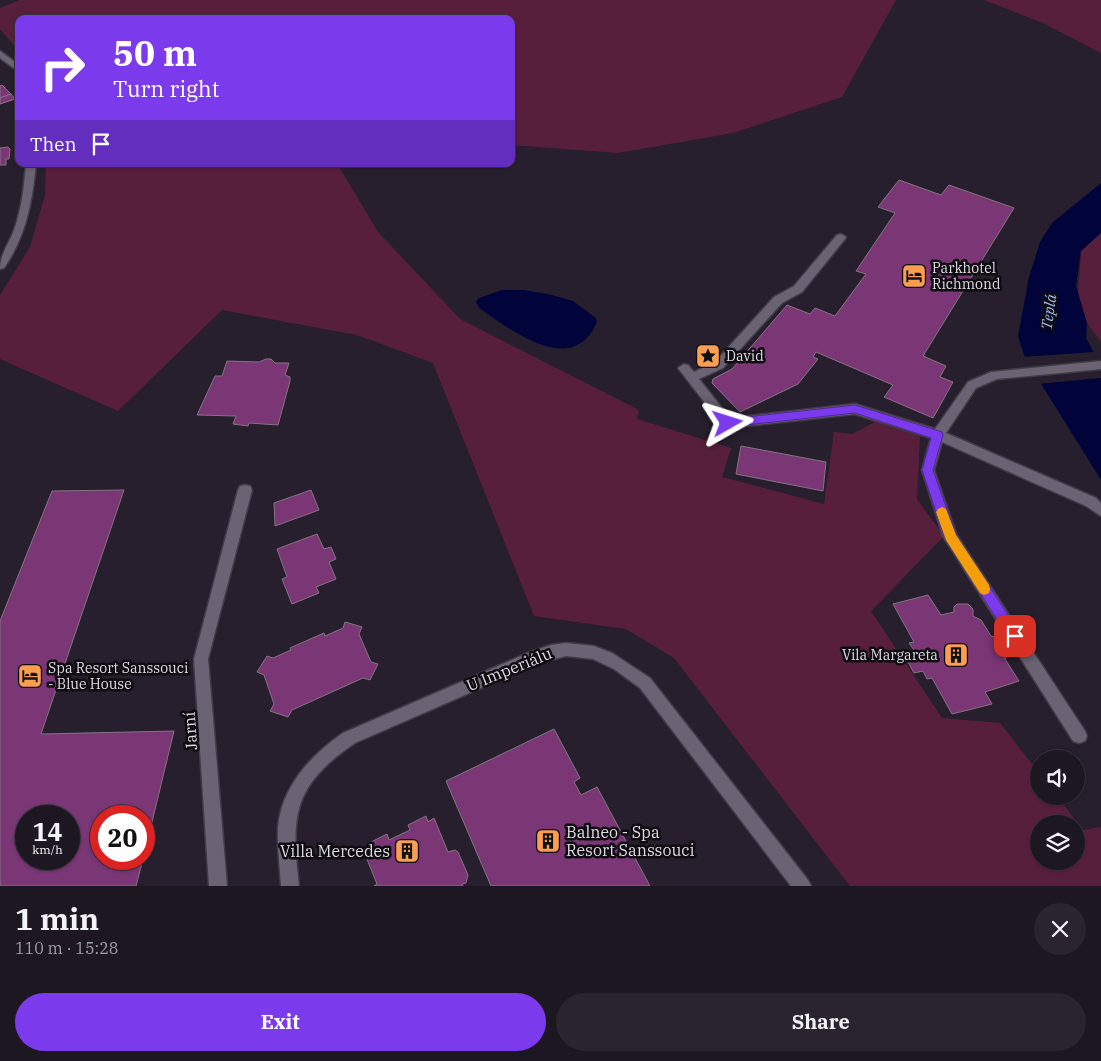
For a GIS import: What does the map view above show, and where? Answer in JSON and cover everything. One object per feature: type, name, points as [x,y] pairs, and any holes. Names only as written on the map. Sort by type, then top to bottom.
[{"type":"street","points":[[0,54],[15,67]]},
{"type":"street","points":[[0,266],[12,250],[28,202],[31,167]]},
{"type":"street","points":[[841,237],[798,289],[778,300],[719,365],[688,373],[728,423],[855,409],[938,435],[1091,502],[1101,511]]},
{"type":"street","points":[[1079,736],[950,536],[928,470],[938,435],[972,385],[995,374],[1101,365]]},
{"type":"street","name":"Jarní","points":[[218,886],[201,659],[245,490]]},
{"type":"street","name":"U Imperiálu","points":[[290,886],[286,836],[288,818],[293,802],[304,780],[317,762],[331,749],[348,738],[535,656],[551,650],[565,648],[588,650],[606,656],[624,666],[645,683],[802,886]]},
{"type":"shaded area","points":[[20,0],[896,0],[842,97],[733,133],[618,153],[515,145],[515,15],[15,15],[15,46],[0,29],[0,8]]},
{"type":"shaded area","points":[[984,0],[1101,0],[1101,53],[1043,23]]},
{"type":"shaded area","points":[[46,167],[339,167],[378,232],[460,319],[639,410],[637,419],[731,448],[722,477],[824,504],[834,432],[852,434],[877,421],[920,435],[917,499],[944,536],[871,611],[942,718],[1000,723],[1030,761],[1030,805],[1064,805],[1072,815],[1030,815],[1030,870],[1085,870],[1085,830],[1101,827],[1101,886],[850,886],[674,658],[626,629],[534,616],[433,363],[357,335],[222,310],[118,411],[0,359],[0,295],[30,247],[45,195]]},
{"type":"shaded area","points":[[1101,233],[1101,342],[1087,323],[1078,293],[1081,251]]},
{"type":"water","name":"Teplá","points":[[1101,183],[1101,233],[1081,251],[1076,286],[1087,323],[1086,338],[1101,366],[1101,480],[1025,358],[1018,336],[1029,277],[1040,242],[1052,223]]},
{"type":"water","points":[[502,290],[524,290],[573,301],[596,318],[597,322],[586,339],[573,347],[557,348],[541,345],[507,327],[479,308],[476,302],[479,298]]},
{"type":"pier","points":[[1094,352],[1101,366],[1101,378],[1038,384],[1022,357]]},
{"type":"building","points":[[2,85],[11,94],[0,98],[0,86]]},
{"type":"building","points":[[11,94],[15,99],[0,104],[0,98]]},
{"type":"building","points":[[8,147],[10,149],[9,159],[6,159],[6,165],[0,165],[0,148]]},
{"type":"building","points":[[899,180],[941,195],[949,185],[1014,208],[923,356],[946,366],[940,377],[953,382],[933,418],[884,397],[893,385],[816,352],[813,357],[818,359],[798,384],[740,412],[712,383],[713,379],[732,369],[787,305],[810,314],[815,308],[835,316],[866,274],[856,271],[895,213],[878,207]]},
{"type":"building","points":[[271,359],[275,363],[289,363],[285,375],[290,377],[290,381],[278,425],[249,423],[248,426],[233,424],[236,416],[197,415],[215,376],[222,376],[227,361],[259,362]]},
{"type":"building","points":[[741,446],[826,462],[823,491],[736,474]]},
{"type":"building","name":"Spa Resort Sanssouci - Blue House","points":[[124,490],[41,734],[174,731],[155,810],[155,805],[90,805],[90,870],[140,870],[136,886],[0,886],[0,621],[52,491]]},
{"type":"building","points":[[311,490],[319,510],[275,526],[274,503]]},
{"type":"building","points":[[317,534],[324,549],[331,547],[336,559],[329,562],[336,579],[316,587],[319,593],[292,604],[282,579],[287,577],[277,549]]},
{"type":"building","name":"Vila Margareta","points":[[928,595],[941,615],[954,612],[954,607],[957,604],[968,604],[973,609],[973,616],[981,620],[991,636],[999,638],[1009,653],[1005,659],[1019,681],[985,692],[992,704],[952,714],[932,678],[927,679],[923,671],[914,673],[903,653],[914,650],[909,643],[914,642],[893,604]]},
{"type":"building","points":[[345,622],[362,627],[359,634],[371,662],[378,664],[370,680],[363,678],[292,710],[288,717],[270,711],[274,704],[264,675],[257,672],[267,656],[273,658],[324,633],[325,636],[343,628]]},
{"type":"building","name":"Balneo - Spa Resort Sanssouci","points":[[554,729],[580,778],[574,782],[581,795],[597,787],[650,886],[491,886],[446,781]]},
{"type":"building","name":"Villa Mercedes","points":[[426,816],[428,822],[434,818],[448,852],[455,850],[458,852],[468,875],[466,883],[462,884],[463,886],[374,886],[377,884],[364,852],[370,849],[369,843],[387,834],[389,840],[410,830],[408,825]]},
{"type":"slow traffic","points":[[942,512],[950,536],[984,589]]},
{"type":"place","name":"Parkhotel Richmond","points":[[914,276]]},
{"type":"place","name":"David","points":[[708,356]]},
{"type":"place","name":"Vila Margareta","points":[[956,655]]},
{"type":"place","name":"Spa Resort Sanssouci - Blue House","points":[[30,676]]},
{"type":"place","name":"Balneo - Spa Resort Sanssouci","points":[[548,841]]},
{"type":"place","name":"Villa Mercedes","points":[[407,851]]},
{"type":"route","points":[[728,423],[855,409],[938,435],[928,470],[950,536],[1015,636]]}]
